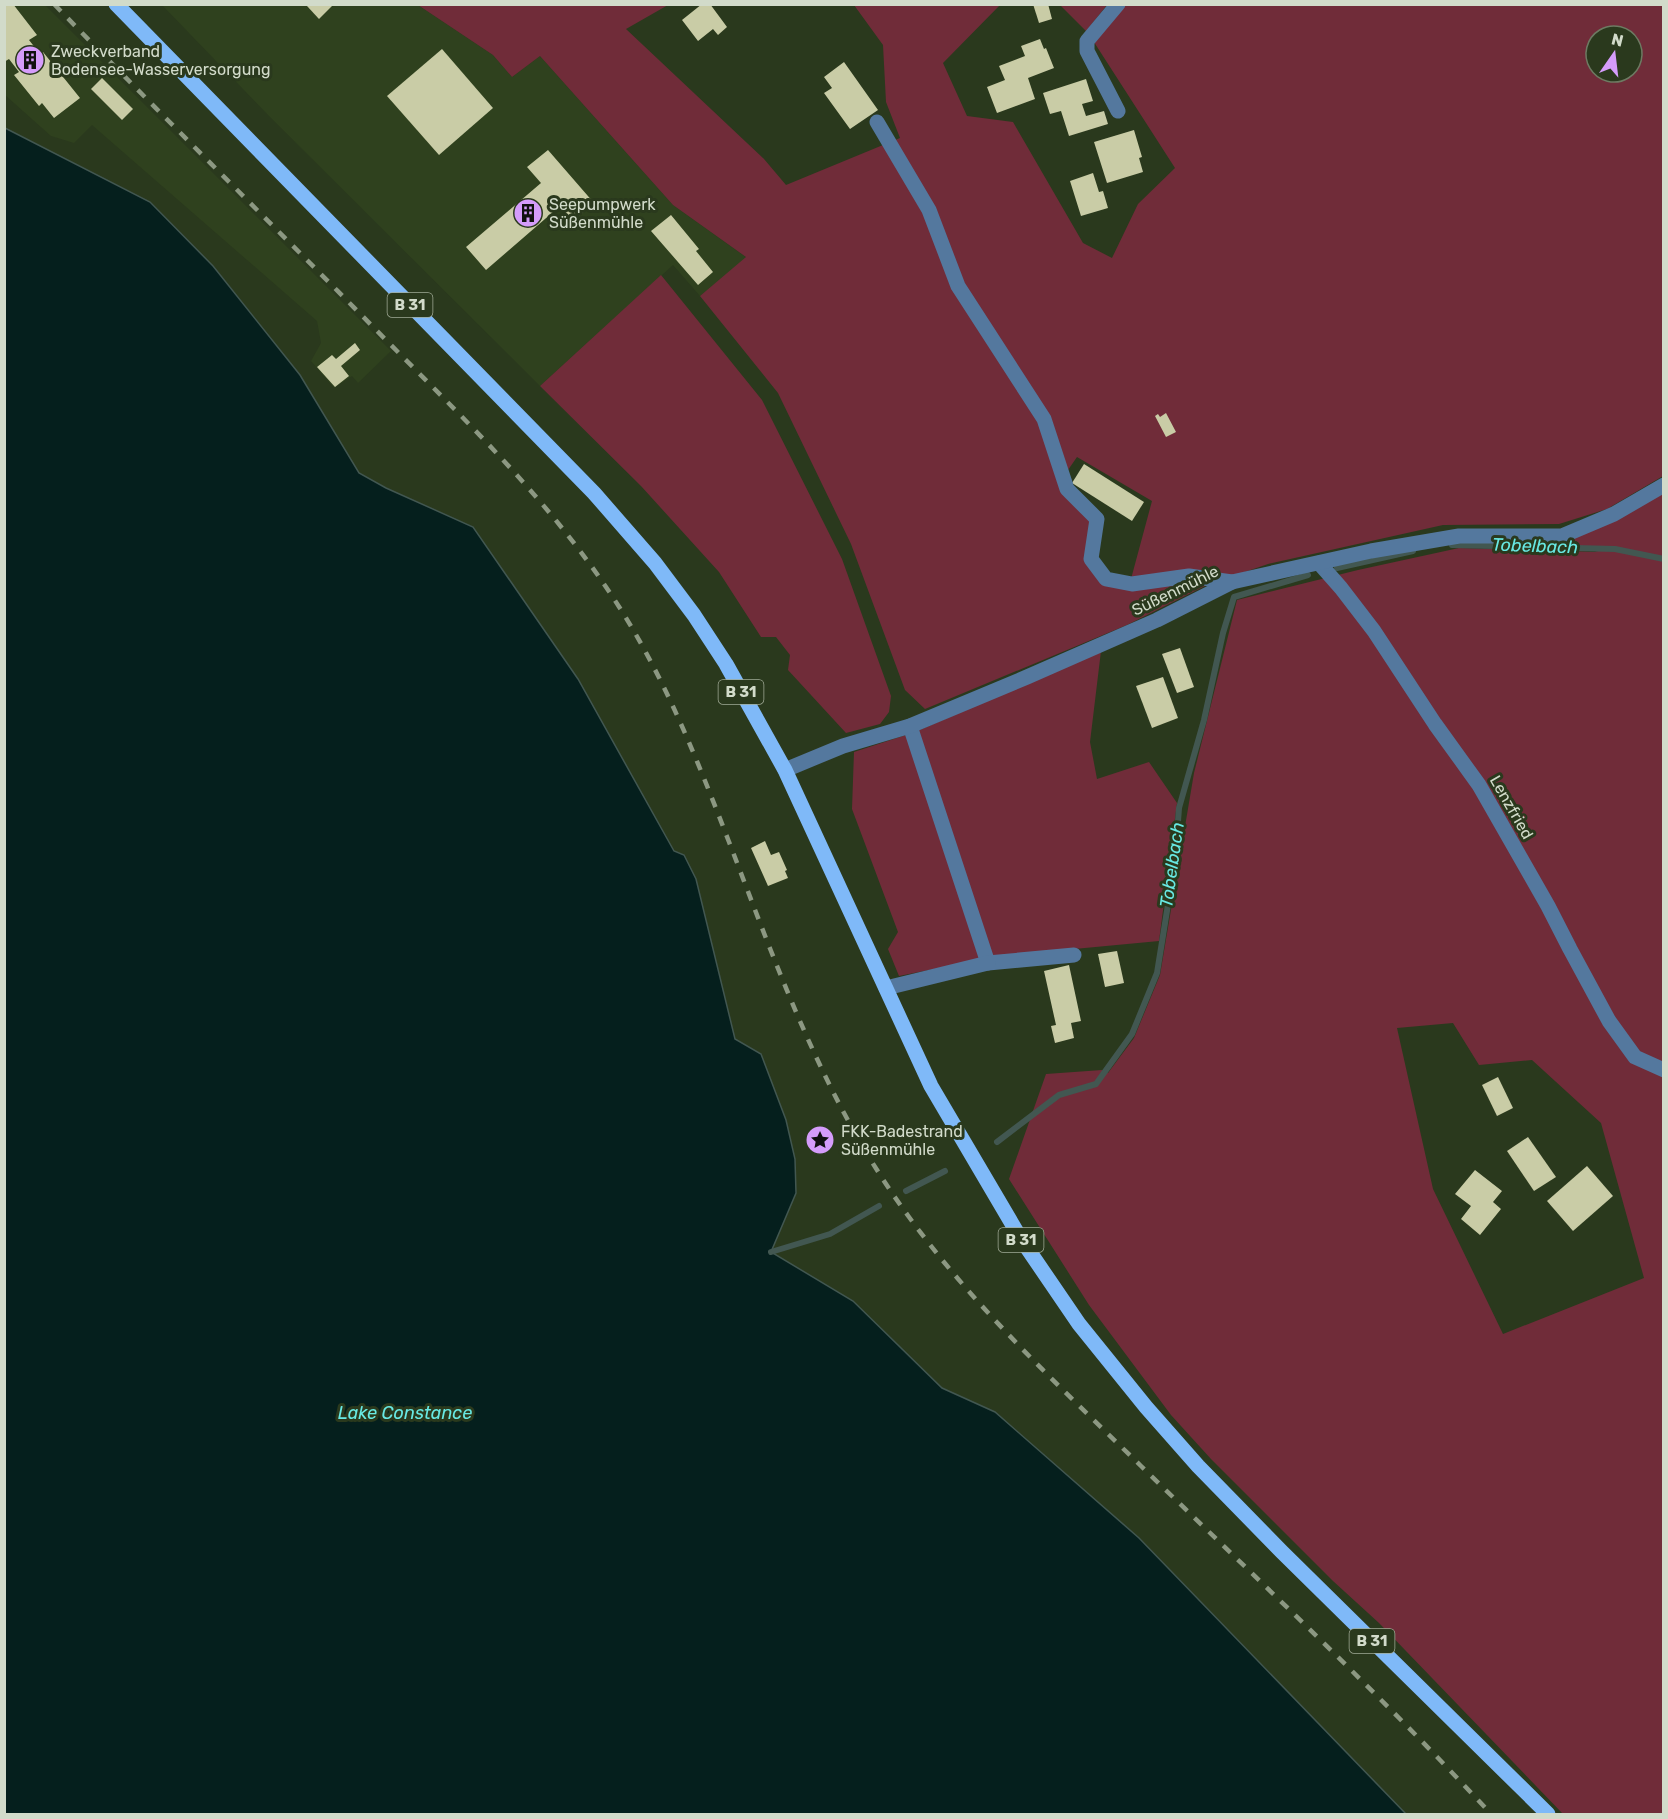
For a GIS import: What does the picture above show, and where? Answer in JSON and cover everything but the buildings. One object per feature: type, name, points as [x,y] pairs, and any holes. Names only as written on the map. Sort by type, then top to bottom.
[{"type":"main road","name":"B 31","points":[[116,4],[594,493],[655,563],[694,615],[726,664],[785,770],[932,1086],[1021,1239],[1079,1324],[1146,1407],[1198,1466],[1548,1815]]},
{"type":"street","points":[[1118,4],[1087,41],[1087,51],[1118,111]]},
{"type":"street","points":[[877,122],[929,210],[958,286],[1044,419],[1067,489],[1097,519],[1091,559],[1106,579],[1132,584],[1190,576],[1232,582]]},
{"type":"street","name":"Süßenmühle","points":[[785,770],[843,746],[910,726],[1028,677],[1157,620],[1232,582],[1371,551],[1459,536],[1562,536],[1614,514],[1664,484]]},
{"type":"street","name":"Lenzfried","points":[[1319,563],[1374,631],[1435,724],[1479,785],[1548,906],[1609,1021],[1635,1057],[1664,1070]]},
{"type":"street","points":[[910,726],[988,963]]},
{"type":"street","points":[[886,987],[988,963],[1074,956]]},
{"type":"shaded area","points":[[5,5],[45,5],[391,351],[358,383],[352,376],[334,388],[311,361],[321,343],[317,321],[92,125],[74,143],[51,136],[5,95]]},
{"type":"shaded area","points":[[162,5],[418,5],[493,55],[512,77],[540,56],[673,205],[747,258],[700,296],[673,265],[540,386],[269,116]]},
{"type":"shaded area","points":[[418,5],[668,5],[626,29],[764,159],[786,185],[900,138],[886,102],[883,45],[854,5],[1000,5],[943,63],[967,116],[1013,122],[1083,243],[1112,258],[1138,204],[1175,168],[1092,39],[1123,5],[1663,5],[1663,476],[1607,509],[1559,524],[1443,525],[1268,564],[1207,585],[1127,625],[925,709],[905,690],[851,544],[778,393],[700,296],[746,257],[673,205],[540,56],[512,77],[493,55]],"holes":[[[1077,457],[1152,501],[1131,579],[1108,574],[1098,558],[1103,517],[1072,489],[1068,470]]]},
{"type":"shaded area","points":[[1060,5],[1107,5],[1086,31]]},
{"type":"shaded area","points":[[661,275],[762,400],[842,559],[891,696],[889,712],[880,724],[846,733],[788,670],[790,655],[776,637],[761,637],[719,572],[641,486],[540,386]]},
{"type":"shaded area","points":[[1663,489],[1663,1814],[1563,1814],[1379,1623],[1333,1581],[1211,1459],[1171,1415],[1089,1305],[1009,1179],[1046,1074],[1102,1070],[1108,1073],[1134,1038],[1160,975],[1194,773],[1237,600],[1459,548],[1598,552],[1585,548],[1541,546],[1541,542]],"holes":[[[1453,1023],[1479,1065],[1532,1060],[1601,1123],[1644,1278],[1503,1334],[1433,1189],[1397,1028]]]},
{"type":"shaded area","points":[[1101,651],[1090,742],[1097,779],[1149,762],[1177,803],[1159,941],[999,956],[899,976],[888,949],[898,932],[852,809],[854,752],[915,732]]},
{"type":"water","name":"Lake Constance","points":[[5,128],[150,202],[213,266],[300,375],[359,473],[386,488],[473,527],[578,679],[674,851],[684,855],[696,879],[735,1039],[761,1054],[786,1120],[795,1159],[796,1193],[771,1252],[853,1301],[942,1388],[995,1412],[1139,1538],[1406,1814],[5,1814]]},
{"type":"waterway","name":"Tobelbach","points":[[1452,545],[1615,549],[1664,559]]},
{"type":"waterway","name":"Tobelbach","points":[[1337,568],[1413,551]]},
{"type":"waterway","name":"Tobelbach","points":[[997,1142],[1059,1095],[1096,1084],[1132,1034],[1157,973],[1175,861],[1179,808],[1204,720],[1223,633],[1234,597],[1308,575]]},
{"type":"waterway","name":"Tobelbach","points":[[906,1191],[945,1171]]},
{"type":"waterway","name":"Tobelbach","points":[[771,1252],[830,1234],[879,1206]]},
{"type":"railway","points":[[54,4],[481,436],[542,503],[598,575],[640,641],[683,728],[787,991],[830,1085],[853,1130],[880,1174],[935,1251],[990,1315],[1050,1377],[1363,1681],[1491,1814]]},
{"type":"place","name":"Zweckverband Bodensee-Wasserversorgung","points":[[30,60]]},
{"type":"place","name":"Seepumpwerk Süßenmühle","points":[[528,213]]},
{"type":"place","name":"FKK-Badestrand Süßenmühle","points":[[820,1140]]}]
